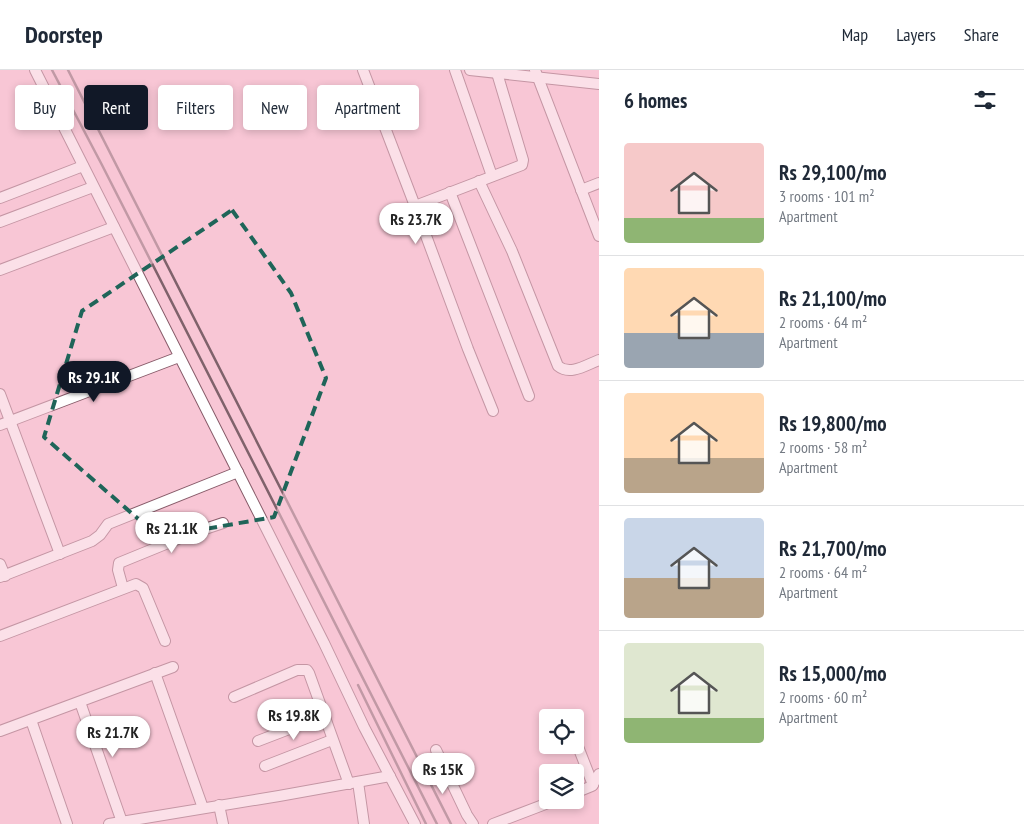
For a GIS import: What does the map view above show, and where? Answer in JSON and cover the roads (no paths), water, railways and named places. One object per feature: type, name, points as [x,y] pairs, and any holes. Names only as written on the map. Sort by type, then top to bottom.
[{"type":"street","points":[[35,70],[415,824]]},
{"type":"street","points":[[363,70],[493,411]]},
{"type":"street","points":[[455,70],[492,176]]},
{"type":"street","points":[[470,70],[536,74],[599,84]]},
{"type":"street","points":[[415,206],[522,165],[523,162],[497,73]]},
{"type":"street","points":[[536,74],[581,190],[595,216],[599,236]]},
{"type":"street","points":[[0,198],[83,166]]},
{"type":"street","points":[[479,181],[512,251],[558,366],[563,370],[568,370],[599,360]]},
{"type":"street","points":[[581,190],[599,183]]},
{"type":"street","points":[[0,222],[94,187]]},
{"type":"street","points":[[450,192],[529,396]]},
{"type":"street","points":[[0,270],[114,227]]},
{"type":"street","points":[[5,423],[179,357]]},
{"type":"street","points":[[0,394],[5,423],[60,554]]},
{"type":"street","points":[[0,564],[2,576],[60,554],[96,538],[108,524],[238,472]]},
{"type":"street","points":[[123,588],[118,570],[119,563],[122,561],[223,523]]},
{"type":"street","points":[[0,636],[136,584],[143,588],[165,642]]},
{"type":"street","points":[[0,731],[173,667]]},
{"type":"street","points":[[234,697],[297,670],[304,669],[309,673],[332,740],[354,783],[364,824]]},
{"type":"street","points":[[155,673],[203,808]]},
{"type":"street","points":[[80,702],[122,822]]},
{"type":"street","points":[[258,741],[323,716]]},
{"type":"street","points":[[31,720],[68,824]]},
{"type":"street","points":[[265,766],[332,740]]},
{"type":"street","points":[[436,750],[467,816],[473,824]]},
{"type":"street","points":[[580,754],[593,785]]},
{"type":"street","points":[[584,789],[593,785],[599,774]]},
{"type":"street","points":[[109,824],[171,819],[218,805],[390,776]]},
{"type":"street","points":[[218,805],[223,824]]},
{"type":"street","points":[[493,824],[539,806]]},
{"type":"railway","points":[[52,70],[437,824]]},
{"type":"railway","points":[[68,70],[451,824]]},
{"type":"railway","points":[[358,685],[426,824]]}]
